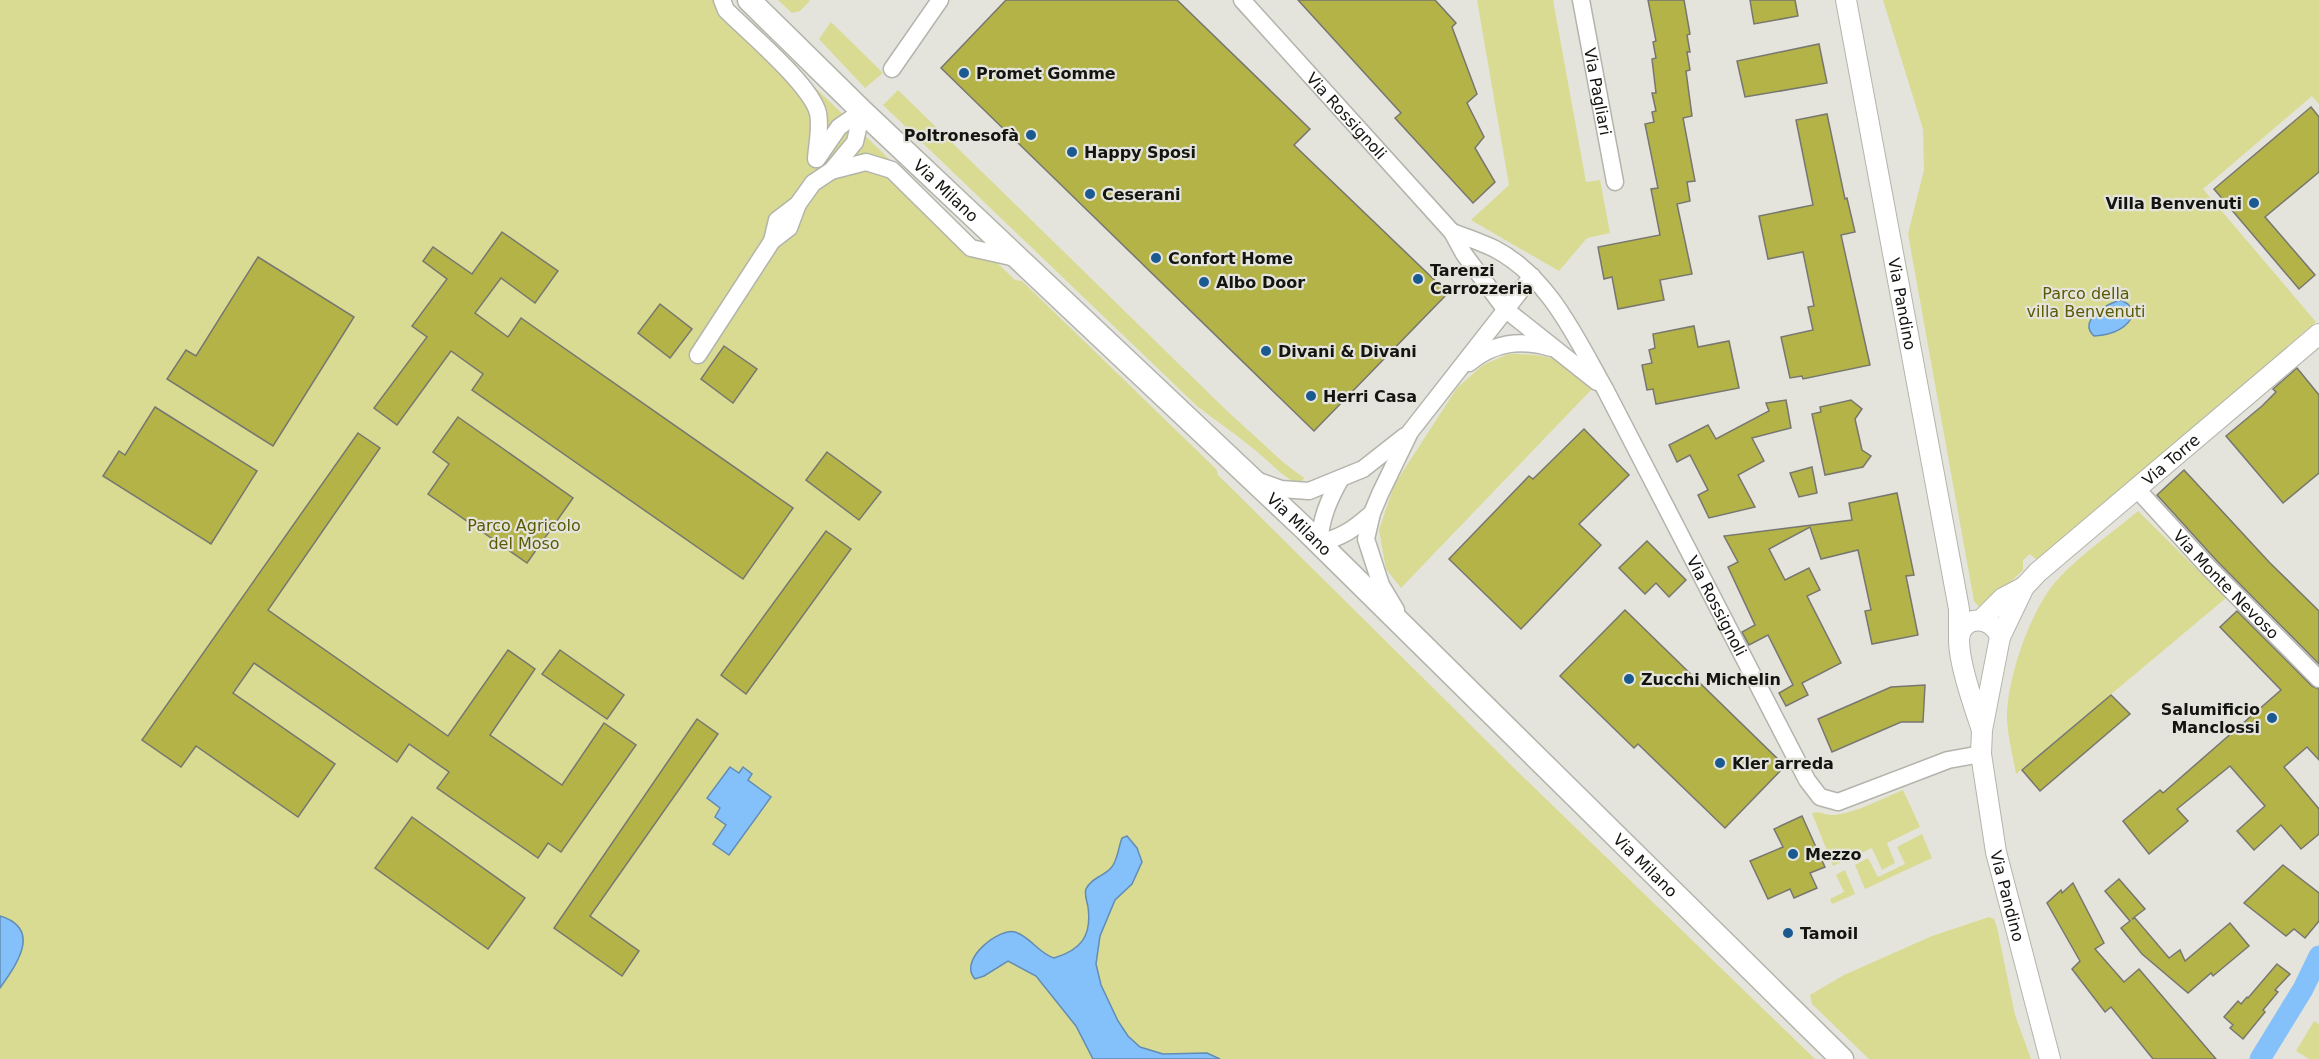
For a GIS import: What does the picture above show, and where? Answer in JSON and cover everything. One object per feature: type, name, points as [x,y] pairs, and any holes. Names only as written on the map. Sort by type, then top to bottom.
[{"type":"main road","name":"Via Milano","points":[[749,0],[862,111],[1254,480],[1842,1059]]},
{"type":"street","points":[[722,0],[726,10],[801,84],[813,100],[819,115],[813,183]]},
{"type":"street","points":[[892,69],[940,0]]},
{"type":"street","name":"Via Rossignoli","points":[[1242,0],[1452,232],[1464,254],[1505,309],[1605,389]]},
{"type":"street","name":"Via Pagliari","points":[[1581,0],[1615,182]]},
{"type":"street","name":"Via Pandino","points":[[1846,0],[1972,616],[1960,644],[1969,688],[1982,730]]},
{"type":"street","points":[[816,159],[839,127],[862,111]]},
{"type":"street","points":[[698,355],[772,241],[777,220],[798,204],[813,183],[831,171],[855,142],[862,111]]},
{"type":"street","points":[[831,171],[866,162],[892,170],[971,248],[1020,259]]},
{"type":"street","name":"Via Rossignoli","points":[[1452,232],[1496,249],[1532,276],[1548,294],[1569,325],[1605,389],[1802,770],[1820,796],[1838,802],[1948,760],[1982,754]]},
{"type":"street","points":[[1505,309],[1532,276]]},
{"type":"street","name":"Via Rossignoli","points":[[1413,636],[1381,585],[1366,539],[1372,513],[1410,432],[1505,309]]},
{"type":"street","name":"Via Torre","points":[[1972,616],[2024,586],[2319,334]]},
{"type":"street","name":"Via Rossignoli","points":[[1450,379],[1478,356],[1507,343],[1531,342],[1558,350]]},
{"type":"street","name":"Via Rossignoli","points":[[1254,480],[1281,489],[1309,491],[1363,469],[1410,432]]},
{"type":"street","points":[[1319,543],[1321,520],[1340,480]]},
{"type":"street","name":"Via Monte Nevoso","points":[[2136,488],[2209,568],[2319,679]]},
{"type":"street","name":"Via Rossignoli","points":[[1319,543],[1339,538],[1372,513]]},
{"type":"street","name":"Via Torre","points":[[1999,644],[2024,586]]},
{"type":"street","points":[[1960,644],[1969,657],[1982,661],[1994,656],[1999,644],[1994,625],[1972,616]]},
{"type":"street","name":"Via Pandino","points":[[1999,644],[1982,730],[1982,754],[1996,852],[2050,1059]]},
{"type":"green space","name":"Parco Agricolo del Moso","points":[[0,0],[724,0],[1015,280],[1022,281],[1216,469],[1217,474],[1519,773],[1815,1059],[0,1059]]},
{"type":"green space","points":[[778,0],[810,1],[800,11],[792,13]]},
{"type":"green space","points":[[1477,0],[1553,0],[1586,182],[1600,180],[1610,233],[1587,238],[1559,271],[1471,220],[1509,185]]},
{"type":"green space","name":"Parco della villa Benvenuti","points":[[1883,0],[2319,0],[2319,104],[2312,96],[2203,189],[2316,322],[2037,560],[2030,554],[2023,560],[2023,570],[1985,607],[1980,608],[1974,601],[1908,234],[1924,170],[1923,129]]},
{"type":"green space","points":[[831,22],[883,73],[865,88],[819,39]]},
{"type":"green space","points":[[898,90],[1224,408],[1284,463],[1304,478],[1300,485],[1282,474],[1248,444],[1197,406],[883,105]]},
{"type":"green space","points":[[1508,354],[1535,355],[1555,360],[1573,370],[1592,389],[1401,588],[1386,569],[1379,530],[1394,485],[1457,388],[1483,365]]},
{"type":"green space","points":[[2138,511],[2226,598],[2016,774],[2009,740],[2008,704],[2022,645],[2038,608],[2067,570]]},
{"type":"green space","points":[[1903,790],[1920,827],[1887,843],[1895,863],[1882,870],[1872,848],[1833,866],[1812,813],[1832,815],[1844,813]]},
{"type":"green space","points":[[1922,834],[1932,858],[1865,889],[1855,865],[1868,858],[1878,877],[1905,864],[1897,847]]},
{"type":"green space","points":[[1845,870],[1855,894],[1832,904],[1830,899],[1844,892],[1836,875]]},
{"type":"green space","points":[[1989,917],[1994,919],[1997,927],[2015,1015],[2031,1059],[1869,1059],[1812,1004],[1810,995],[1844,975],[1932,936]]},
{"type":"green space","points":[[2314,1021],[2319,1024],[2319,1059],[2309,1059],[2296,1051]]},
{"type":"water","points":[[2121,300],[2128,304],[2134,313],[2131,319],[2118,330],[2094,336],[2090,330],[2091,319],[2108,305]]},
{"type":"water","points":[[730,767],[739,773],[743,767],[752,774],[748,780],[771,797],[729,855],[713,844],[726,825],[715,817],[720,808],[707,798]]},
{"type":"water","points":[[1127,836],[1137,848],[1142,862],[1132,884],[1115,900],[1100,936],[1096,964],[1101,985],[1118,1021],[1128,1036],[1140,1047],[1163,1054],[1207,1053],[1220,1059],[1093,1059],[1076,1026],[1036,976],[1008,961],[975,979],[971,971],[976,954],[991,939],[1000,934],[1015,932],[1021,934],[1043,953],[1054,958],[1078,946],[1088,926],[1086,889],[1091,882],[1111,868],[1117,858],[1122,838]]},
{"type":"water","points":[[0,916],[13,922],[23,938],[18,959],[0,988]]},
{"type":"building","points":[[1006,0],[1177,0],[1310,129],[1294,145],[1448,293],[1314,431],[941,68]]},
{"type":"building","points":[[1298,0],[1435,0],[1456,23],[1452,27],[1477,94],[1467,103],[1484,137],[1475,148],[1495,182],[1473,203],[1395,118],[1401,113]]},
{"type":"building","points":[[1648,0],[1684,0],[1690,34],[1687,35],[1690,52],[1687,52],[1690,70],[1686,71],[1692,116],[1683,118],[1695,181],[1687,182],[1690,201],[1677,204],[1692,274],[1660,280],[1664,300],[1618,309],[1612,277],[1604,279],[1598,247],[1660,235],[1651,189],[1658,188],[1645,124],[1654,122],[1652,112],[1656,111],[1652,93],[1656,93],[1652,59],[1656,58],[1653,42],[1656,41]]},
{"type":"building","points":[[1750,0],[1795,0],[1798,16],[1754,24]]},
{"type":"building","points":[[1819,44],[1827,83],[1745,97],[1737,61]]},
{"type":"building","name":"Villa Benvenuti","points":[[2311,107],[2319,117],[2319,172],[2265,217],[2315,275],[2299,289],[2214,189]]},
{"type":"building","points":[[1827,114],[1845,199],[1847,198],[1855,232],[1841,235],[1870,365],[1803,379],[1802,376],[1790,378],[1781,337],[1813,330],[1808,307],[1814,306],[1803,252],[1768,259],[1759,216],[1813,205],[1796,120]]},
{"type":"building","points":[[502,232],[558,271],[535,303],[501,278],[475,313],[508,337],[521,318],[793,508],[743,579],[472,390],[483,374],[451,351],[397,425],[374,408],[427,337],[412,326],[447,279],[423,261],[433,247],[472,274]]},
{"type":"building","points":[[258,257],[354,317],[273,446],[167,379],[186,350],[196,356]]},
{"type":"building","points":[[660,304],[692,329],[670,358],[638,333]]},
{"type":"building","points":[[1694,326],[1698,347],[1729,341],[1739,388],[1656,404],[1653,389],[1647,390],[1642,365],[1652,363],[1649,350],[1655,348],[1653,334]]},
{"type":"building","points":[[724,346],[757,369],[733,403],[701,379]]},
{"type":"building","points":[[2297,368],[2319,395],[2319,473],[2283,503],[2226,436],[2262,406],[2276,392],[2273,389]]},
{"type":"building","points":[[1786,400],[1791,428],[1752,438],[1764,461],[1738,475],[1755,507],[1709,518],[1698,495],[1708,490],[1690,455],[1677,462],[1669,445],[1708,425],[1716,439],[1769,411],[1766,403]]},
{"type":"building","points":[[1851,400],[1862,409],[1855,419],[1862,450],[1871,456],[1863,467],[1825,475],[1812,414],[1821,412],[1820,407]]},
{"type":"building","points":[[155,407],[257,471],[211,544],[103,476],[119,451],[125,455]]},
{"type":"building","points":[[458,417],[573,498],[527,563],[428,494],[449,464],[433,452]]},
{"type":"building","points":[[1584,429],[1629,475],[1579,524],[1601,545],[1521,629],[1449,559],[1529,476],[1533,479]]},
{"type":"building","points":[[358,433],[380,448],[268,610],[448,736],[508,650],[535,669],[490,735],[562,785],[604,723],[636,745],[561,852],[548,843],[538,858],[437,788],[449,772],[409,744],[397,762],[254,663],[233,693],[335,764],[298,817],[196,746],[181,767],[142,740]]},
{"type":"building","points":[[827,452],[881,492],[859,520],[806,480]]},
{"type":"building","points":[[1812,467],[1817,493],[1799,497],[1790,473]]},
{"type":"building","points":[[2184,470],[2270,563],[2319,611],[2319,664],[2217,561],[2157,495]]},
{"type":"building","points":[[1897,493],[1914,575],[1906,576],[1918,635],[1872,644],[1865,611],[1871,610],[1858,550],[1821,559],[1810,527],[1769,549],[1785,580],[1809,568],[1820,590],[1807,596],[1841,663],[1802,683],[1808,695],[1786,706],[1779,693],[1793,685],[1768,635],[1749,645],[1742,632],[1755,625],[1728,567],[1738,562],[1724,536],[1852,520],[1849,503]]},
{"type":"building","points":[[826,531],[851,549],[746,694],[721,675]]},
{"type":"building","points":[[1647,541],[1686,580],[1669,597],[1656,583],[1645,594],[1619,568]]},
{"type":"building","points":[[1625,610],[1785,766],[1725,828],[1638,744],[1634,748],[1560,676]]},
{"type":"building","points":[[2237,611],[2312,686],[2319,689],[2319,760],[2307,747],[2284,767],[2319,809],[2319,834],[2301,849],[2281,825],[2254,850],[2237,831],[2265,806],[2230,766],[2177,809],[2188,821],[2149,854],[2123,821],[2160,790],[2163,793],[2281,690],[2220,627]]},
{"type":"building","points":[[560,650],[624,695],[607,719],[542,674]]},
{"type":"building","points":[[1925,685],[1923,722],[1901,722],[1832,752],[1818,719],[1891,687]]},
{"type":"building","points":[[2111,695],[2130,714],[2040,791],[2022,770]]},
{"type":"building","points":[[697,719],[718,734],[590,916],[639,951],[622,976],[554,928]]},
{"type":"building","name":"Mezzo","points":[[1802,816],[1825,867],[1810,873],[1817,888],[1794,898],[1790,889],[1768,899],[1750,861],[1783,847],[1774,829]]},
{"type":"building","points":[[412,817],[525,898],[488,949],[375,868]]},
{"type":"building","points":[[2283,865],[2319,893],[2319,921],[2305,938],[2294,929],[2286,936],[2244,903]]},
{"type":"building","points":[[2119,879],[2145,909],[2132,919],[2135,918],[2169,958],[2180,950],[2185,961],[2230,923],[2249,946],[2213,976],[2211,973],[2188,993],[2142,954],[2121,928],[2130,921],[2105,891]]},
{"type":"building","points":[[2073,883],[2104,943],[2095,949],[2124,982],[2139,969],[2216,1059],[2153,1059],[2111,1007],[2105,1012],[2072,969],[2080,961],[2047,903]]},
{"type":"building","points":[[2277,964],[2290,974],[2275,990],[2278,992],[2263,1010],[2265,1012],[2243,1039],[2230,1028],[2233,1025],[2224,1017],[2238,1001],[2241,1004],[2248,998]]},
{"type":"waterway","points":[[2260,1059],[2303,989],[2319,956]]},
{"type":"place","name":"Promet Gomme","points":[[964,73]]},
{"type":"place","name":"Poltronesofà","points":[[1031,135]]},
{"type":"place","name":"Happy Sposi","points":[[1072,152]]},
{"type":"place","name":"Ceserani","points":[[1090,194]]},
{"type":"place","name":"Villa Benvenuti","points":[[2254,203]]},
{"type":"place","name":"Confort Home","points":[[1156,258]]},
{"type":"place","name":"Tarenzi Carrozzeria","points":[[1418,279]]},
{"type":"place","name":"Albo Door","points":[[1204,282]]},
{"type":"place","name":"Divani & Divani","points":[[1266,351]]},
{"type":"place","name":"Herri Casa","points":[[1311,396]]},
{"type":"place","name":"Zucchi Michelin","points":[[1629,679]]},
{"type":"place","name":"Salumificio Manclossi","points":[[2272,718]]},
{"type":"place","name":"Kler arreda","points":[[1720,763]]},
{"type":"place","name":"Mezzo","points":[[1793,854]]},
{"type":"place","name":"Tamoil","points":[[1788,933]]}]
